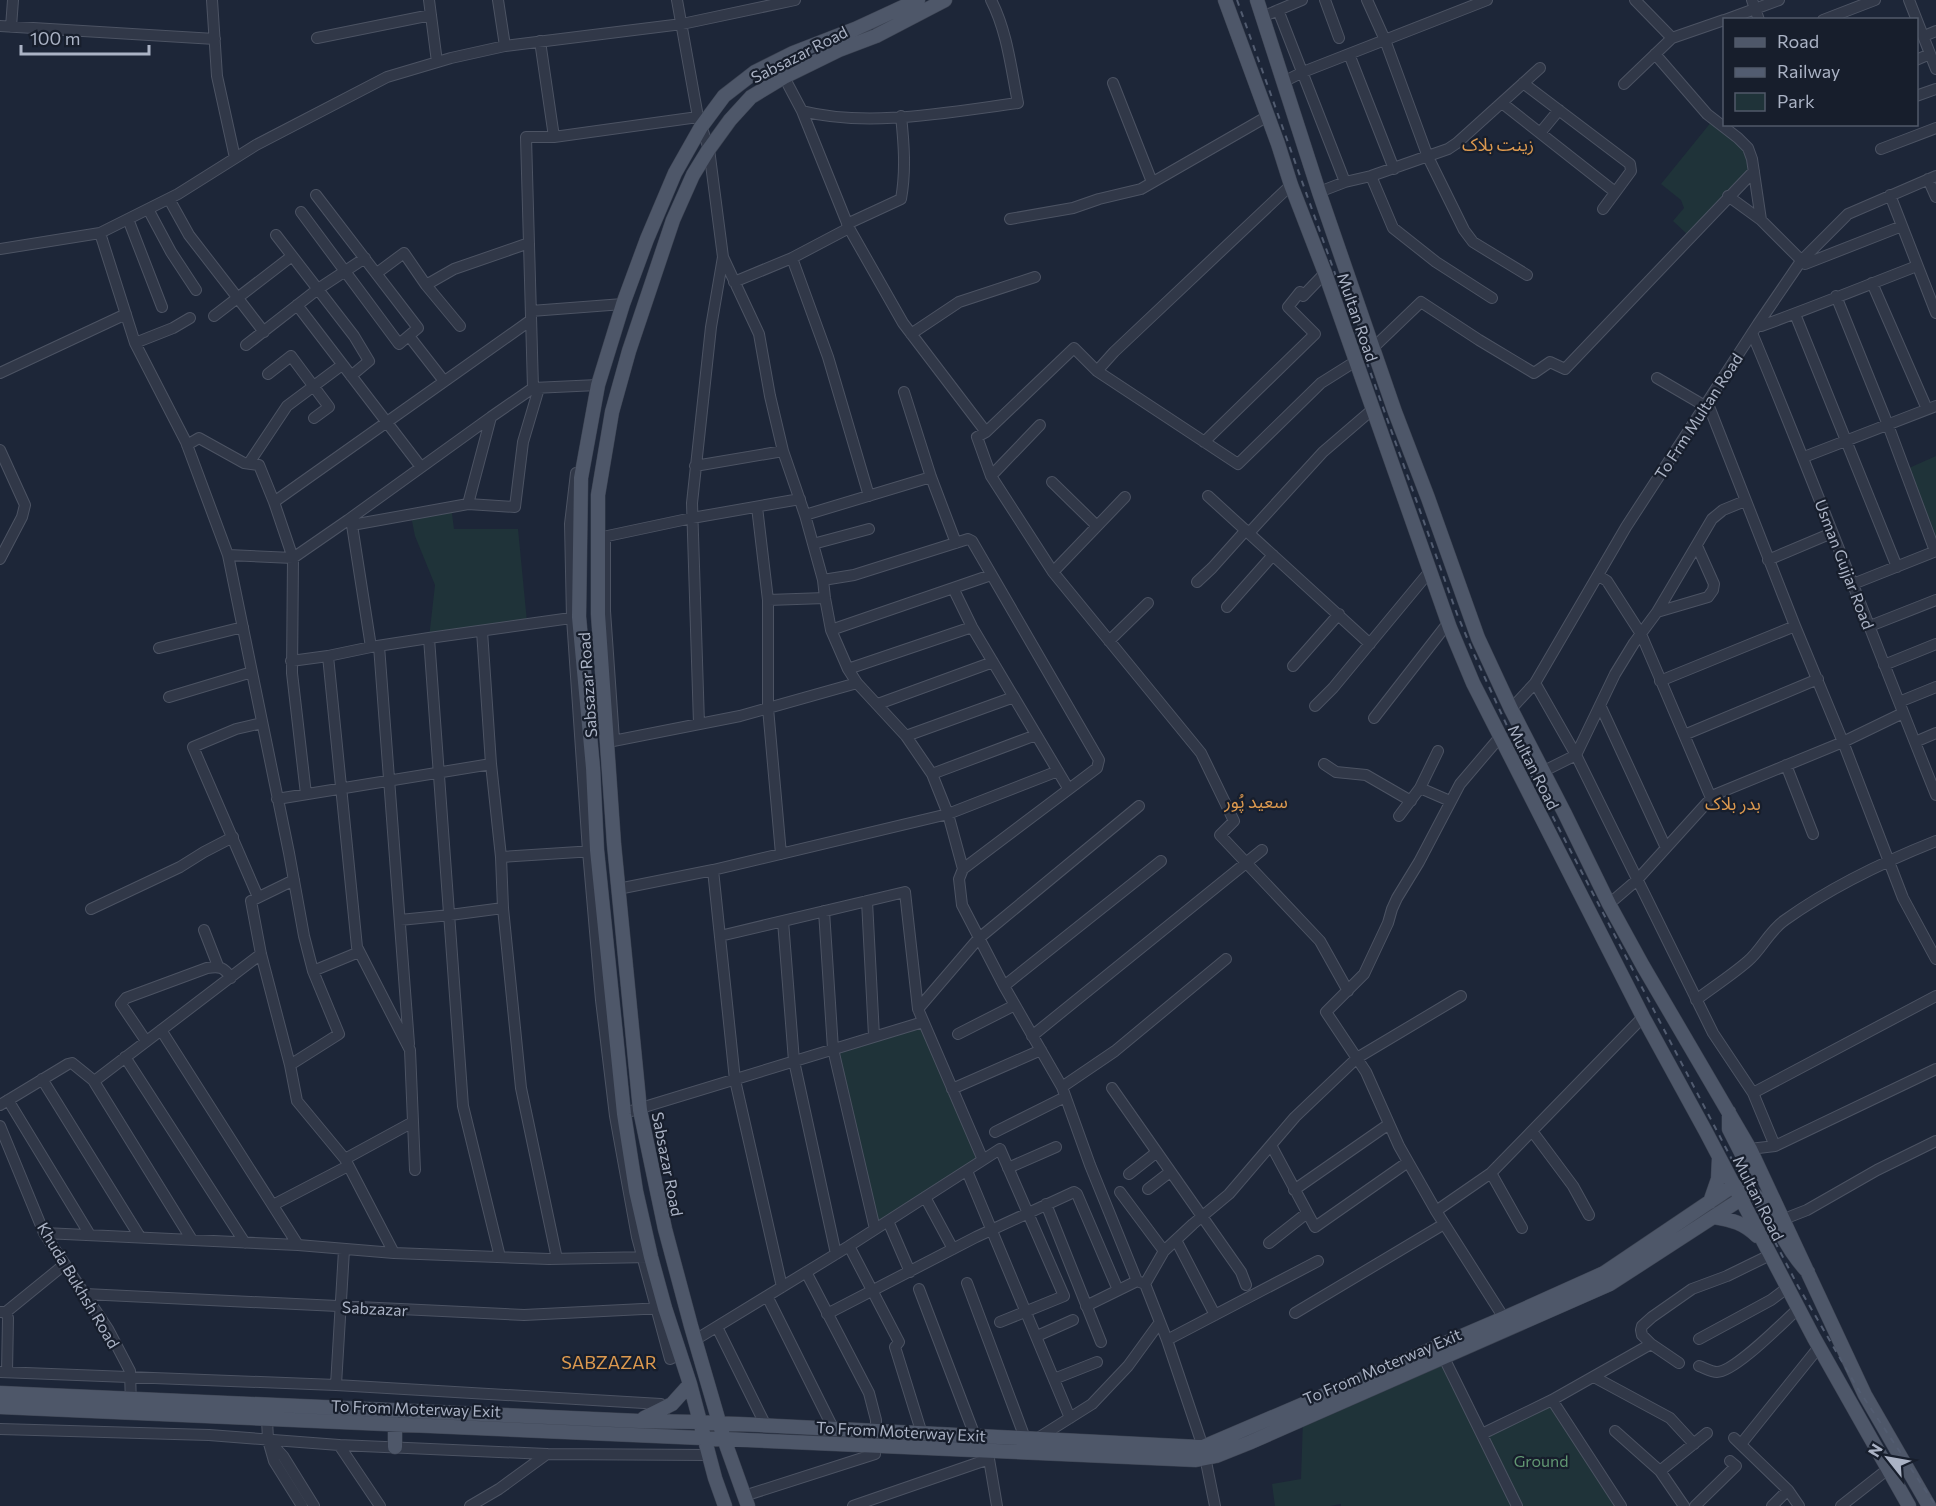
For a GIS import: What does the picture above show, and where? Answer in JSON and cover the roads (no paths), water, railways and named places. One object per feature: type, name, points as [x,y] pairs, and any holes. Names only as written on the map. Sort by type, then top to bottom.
[{"type":"main road","name":"Sabsazar Road","points":[[725,1506],[681,1354],[661,1308],[647,1257],[620,1115],[592,851],[593,768],[575,617],[581,478],[595,385],[620,304],[699,122],[724,96],[755,72],[793,53],[920,4],[945,0]]},
{"type":"main road","name":"Multan Road","points":[[1225,0],[1325,273],[1448,623],[1473,683],[1643,1017],[1740,1192],[1798,1309],[1910,1506]]},
{"type":"main road","name":"Multan Road","points":[[1257,0],[1319,192],[1395,412],[1478,638],[1609,904],[1750,1149],[1865,1395],[1929,1506]]},
{"type":"main road","name":"Sabsazar Road","points":[[746,1501],[719,1423],[664,1229],[640,1110],[618,889],[609,766],[611,741],[598,615],[602,538],[598,495],[612,411],[629,351],[674,220],[693,175],[709,149],[730,120],[751,97],[784,77],[839,50],[876,36],[920,4]]},
{"type":"main road","points":[[593,768],[609,766]]},
{"type":"main road","points":[[1729,1112],[1729,1129],[1752,1174],[1751,1180],[1740,1192],[1758,1197],[1795,1259],[1808,1272]]},
{"type":"main road","points":[[1710,1202],[1718,1179],[1719,1157]]},
{"type":"main road","name":"To From Moterway Exit","points":[[0,1393],[267,1419],[724,1438],[990,1455],[1196,1460],[1205,1452],[1604,1273],[1710,1202],[1740,1192]]},
{"type":"main road","name":"To From Moterway Exit","points":[[0,1407],[131,1406],[699,1422],[1031,1438],[1205,1452],[1251,1442],[1610,1284],[1714,1217],[1740,1192]]},
{"type":"main road","points":[[1714,1217],[1730,1219],[1746,1226],[1763,1241]]},
{"type":"main road","points":[[639,1421],[666,1408],[690,1384]]},
{"type":"main road","points":[[395,1424],[395,1447]]},
{"type":"street","points":[[13,0],[5,26],[215,39]]},
{"type":"street","points":[[212,0],[217,76],[235,158]]},
{"type":"street","points":[[429,0],[437,62]]},
{"type":"street","points":[[498,0],[505,46]]},
{"type":"street","points":[[677,0],[699,122],[709,149],[723,256],[759,334],[783,451],[805,515],[823,580],[831,630],[857,683],[906,736],[932,774],[948,814],[963,869]]},
{"type":"street","points":[[0,249],[100,233],[169,199],[256,145],[387,77],[437,62],[505,46],[682,24],[758,4],[795,0]]},
{"type":"street","points":[[801,111],[847,118],[901,116],[1018,103],[1004,36],[991,0]]},
{"type":"street","points":[[1262,17],[1302,0]]},
{"type":"street","points":[[1325,0],[1339,38]]},
{"type":"street","points":[[1367,0],[1385,40],[1428,157],[1464,230],[1473,242],[1527,275]]},
{"type":"street","points":[[1283,82],[1486,0]]},
{"type":"street","points":[[1635,0],[1672,38]]},
{"type":"street","points":[[1731,18],[1779,0]]},
{"type":"street","points":[[1828,18],[1875,0]]},
{"type":"street","points":[[1909,0],[1916,18]]},
{"type":"street","points":[[1278,10],[1345,182]]},
{"type":"street","points":[[317,38],[431,15]]},
{"type":"street","points":[[1624,84],[1672,38],[1723,21]]},
{"type":"street","points":[[1918,23],[1936,69]]},
{"type":"street","points":[[1924,36],[1936,31]]},
{"type":"street","points":[[540,41],[554,137]]},
{"type":"street","points":[[1349,54],[1394,169]]},
{"type":"street","points":[[1655,54],[1707,114],[1748,148],[1754,171],[1761,220]]},
{"type":"street","points":[[1918,60],[1930,54]]},
{"type":"street","points":[[1319,192],[1345,182],[1394,169],[1448,149],[1540,68]]},
{"type":"street","points":[[784,77],[801,111],[848,226],[903,323],[986,432]]},
{"type":"street","points":[[1113,83],[1152,182]]},
{"type":"street","points":[[1523,83],[1630,164],[1631,171],[1603,209]]},
{"type":"street","points":[[1918,96],[1936,89]]},
{"type":"street","points":[[1502,103],[1615,192]]},
{"type":"street","points":[[1540,134],[1559,110]]},
{"type":"street","points":[[734,282],[792,258],[901,199],[905,148],[901,116]]},
{"type":"street","points":[[1010,219],[1073,208],[1141,189],[1268,116]]},
{"type":"street","points":[[350,522],[468,504],[515,507],[523,442],[536,388],[531,315],[526,138],[699,122]]},
{"type":"street","points":[[1881,149],[1936,128]]},
{"type":"street","points":[[1374,347],[1421,302],[1534,373],[1550,362],[1565,369],[1754,171]]},
{"type":"street","points":[[1371,176],[1393,228],[1436,262],[1492,298]]},
{"type":"street","points":[[1932,177],[1936,197]]},
{"type":"street","name":"To Frm Multan Road","points":[[1511,709],[1535,683],[1626,527],[1801,261],[1848,214],[1932,177]]},
{"type":"street","points":[[1097,371],[1113,352],[1291,185]]},
{"type":"street","points":[[301,212],[399,344],[418,328],[316,195]]},
{"type":"street","points":[[1890,195],[1936,313]]},
{"type":"street","points":[[1728,196],[1761,220],[1805,264],[1902,226]]},
{"type":"street","points":[[169,199],[189,235],[264,332]]},
{"type":"street","points":[[148,209],[171,252],[196,290]]},
{"type":"street","points":[[128,219],[162,307]]},
{"type":"street","points":[[100,233],[135,343],[187,445],[228,555],[304,936],[313,971],[339,1034],[290,1065]]},
{"type":"street","points":[[276,235],[354,336],[369,362],[351,376]]},
{"type":"street","points":[[426,285],[454,269],[529,243]]},
{"type":"street","points":[[377,273],[404,253],[426,285],[460,326]]},
{"type":"street","points":[[214,316],[292,256]]},
{"type":"street","points":[[699,724],[692,503],[711,327],[723,256]]},
{"type":"street","points":[[246,345],[318,289],[365,258]]},
{"type":"street","points":[[792,258],[828,357],[869,496]]},
{"type":"street","points":[[1755,328],[1917,266]]},
{"type":"street","points":[[1204,442],[1315,334],[1288,307],[1300,292],[1304,296],[1325,273]]},
{"type":"street","points":[[912,334],[959,303],[1035,277]]},
{"type":"street","points":[[1804,457],[1931,407],[1872,283]]},
{"type":"street","points":[[1836,296],[1936,551],[1853,584]]},
{"type":"street","points":[[274,502],[444,381],[531,315],[620,304]]},
{"type":"street","points":[[297,305],[421,467]]},
{"type":"street","points":[[0,373],[126,314]]},
{"type":"street","points":[[1795,314],[1897,567]]},
{"type":"street","points":[[135,343],[173,328],[190,318]]},
{"type":"street","name":"Usman Gujjar Road","points":[[1755,328],[1884,665],[1915,742],[1933,779],[1936,795]]},
{"type":"street","points":[[409,336],[444,381]]},
{"type":"street","points":[[1348,991],[1320,941],[1221,835],[1234,821],[1201,753],[1053,572],[991,476],[977,437],[986,432],[1074,348],[1097,371],[1238,465],[1321,383],[1356,361]]},
{"type":"street","points":[[268,374],[291,356],[329,407],[314,418]]},
{"type":"street","points":[[249,463],[287,406],[342,364]]},
{"type":"street","points":[[1657,378],[1710,409],[1768,560],[1844,742],[1903,898],[1936,959]]},
{"type":"street","points":[[228,555],[293,558],[350,522],[421,467],[536,388],[595,385]]},
{"type":"street","points":[[904,392],[931,477],[956,543]]},
{"type":"street","points":[[1197,582],[1317,458],[1373,409]]},
{"type":"street","points":[[468,504],[491,417]]},
{"type":"street","points":[[991,476],[1040,424]]},
{"type":"street","points":[[187,445],[199,438],[244,463],[259,465],[274,502],[293,558],[291,661],[306,795]]},
{"type":"street","points":[[0,450],[25,505],[22,518],[0,559]]},
{"type":"street","points":[[695,466],[783,451]]},
{"type":"street","points":[[805,515],[931,477]]},
{"type":"street","points":[[1052,482],[1097,526]]},
{"type":"street","points":[[1209,496],[1370,644]]},
{"type":"street","points":[[1053,572],[1125,497]]},
{"type":"street","points":[[602,538],[692,518],[800,499]]},
{"type":"street","points":[[1544,771],[1576,755],[1615,674],[1657,612],[1717,514],[1745,501]]},
{"type":"street","points":[[757,507],[768,600],[768,708],[781,854]]},
{"type":"street","points":[[350,522],[375,646],[389,781],[410,1050],[415,1170]]},
{"type":"street","points":[[813,544],[870,529]]},
{"type":"street","points":[[1768,560],[1832,533]]},
{"type":"street","points":[[823,580],[854,575],[968,539],[972,541],[1099,760],[1097,768],[963,869],[959,879],[962,904],[978,939],[1063,1092],[1090,1165],[1160,1322],[1205,1452],[1215,1506]]},
{"type":"street","points":[[1657,612],[1708,597],[1711,594],[1714,584],[1697,546]]},
{"type":"street","points":[[1227,607],[1273,555]]},
{"type":"street","points":[[1315,706],[1333,688],[1430,571]]},
{"type":"street","points":[[831,630],[991,575]]},
{"type":"street","points":[[1599,576],[1607,581],[1641,634],[1711,798]]},
{"type":"street","points":[[953,588],[972,627],[1068,788]]},
{"type":"street","points":[[768,600],[825,597]]},
{"type":"street","points":[[1869,626],[1936,600]]},
{"type":"street","points":[[1109,641],[1148,603]]},
{"type":"street","points":[[1293,666],[1339,614]]},
{"type":"street","points":[[291,661],[375,646],[575,617],[592,851],[501,857]]},
{"type":"street","points":[[1374,718],[1448,623]]},
{"type":"street","points":[[1660,681],[1795,626]]},
{"type":"street","points":[[159,648],[243,627]]},
{"type":"street","points":[[849,669],[972,627]]},
{"type":"street","points":[[482,631],[490,764],[501,857],[503,908],[521,1089],[557,1259]]},
{"type":"street","points":[[429,638],[463,1106],[500,1257]]},
{"type":"street","points":[[1884,665],[1936,645]]},
{"type":"street","points":[[328,656],[357,947],[410,1050]]},
{"type":"street","points":[[878,704],[993,662]]},
{"type":"street","points":[[169,697],[252,672]]},
{"type":"street","points":[[1684,735],[1818,679]]},
{"type":"street","points":[[611,741],[740,716],[857,683]]},
{"type":"street","points":[[1535,683],[1576,755],[1713,1033],[1753,1093],[1775,1146]]},
{"type":"street","points":[[1899,702],[1936,687]]},
{"type":"street","points":[[906,736],[1014,697]]},
{"type":"street","points":[[1600,705],[1666,848]]},
{"type":"street","points":[[1609,904],[1637,880],[1714,795],[1844,742],[1903,713]]},
{"type":"street","points":[[258,897],[193,747],[236,729],[262,723]]},
{"type":"street","points":[[1915,742],[1936,733]]},
{"type":"street","points":[[932,774],[1036,735]]},
{"type":"street","points":[[1500,737],[1460,784],[1450,801],[1392,909],[1388,923],[1364,974],[1326,1012],[1366,1072],[1408,1162],[1436,1211],[1504,1318]]},
{"type":"street","points":[[1399,816],[1420,788],[1438,751]]},
{"type":"street","points":[[278,800],[490,764]]},
{"type":"street","points":[[1324,764],[1336,772],[1366,775],[1411,801]]},
{"type":"street","points":[[1786,765],[1813,834]]},
{"type":"street","points":[[618,889],[713,870],[948,814],[1058,771]]},
{"type":"street","points":[[1420,788],[1450,801]]},
{"type":"street","points":[[918,1009],[978,939],[1139,806]]},
{"type":"street","points":[[91,909],[180,867],[232,837]]},
{"type":"street","points":[[1696,1000],[1750,960],[1765,939],[1783,921],[1827,893],[1888,860],[1936,841]]},
{"type":"street","points":[[1032,1036],[1262,850]]},
{"type":"street","points":[[1004,986],[1161,861]]},
{"type":"street","points":[[713,870],[735,1080],[782,1287]]},
{"type":"street","points":[[294,880],[251,901],[261,954],[297,1101],[347,1162],[394,1253]]},
{"type":"street","points":[[720,936],[905,892],[918,1009],[983,1160]]},
{"type":"street","points":[[867,901],[874,1036]]},
{"type":"street","points":[[400,920],[503,908]]},
{"type":"street","points":[[824,911],[833,1049],[875,1229]]},
{"type":"street","points":[[783,921],[794,1061],[836,1254]]},
{"type":"street","points":[[204,930],[218,966]]},
{"type":"street","points":[[313,971],[359,952]]},
{"type":"street","points":[[93,1080],[261,954]]},
{"type":"street","points":[[996,1132],[1063,1092],[1226,958]]},
{"type":"street","points":[[146,1041],[121,1004],[123,1000],[195,972],[218,966],[225,969],[231,978]]},
{"type":"street","points":[[1086,1306],[1118,1290],[1141,1282],[1164,1251],[1229,1194],[1295,1117],[1357,1058],[1461,996]]},
{"type":"street","points":[[1753,1093],[1936,996]]},
{"type":"street","points":[[958,1034],[1015,1005]]},
{"type":"street","points":[[1436,1211],[1491,1173],[1643,1017]]},
{"type":"street","points":[[620,1115],[923,1022]]},
{"type":"street","points":[[161,1030],[298,1245]]},
{"type":"street","points":[[952,1089],[1041,1050]]},
{"type":"street","points":[[125,1057],[245,1243]]},
{"type":"street","points":[[90,1235],[4,1102],[72,1063],[93,1080],[192,1240]]},
{"type":"street","points":[[1750,1149],[1775,1146],[1936,1069]]},
{"type":"street","points":[[42,1079],[140,1238]]},
{"type":"street","points":[[1112,1088],[1241,1272],[1246,1285]]},
{"type":"street","points":[[273,1205],[413,1122]]},
{"type":"street","points":[[1294,1190],[1389,1124]]},
{"type":"street","name":"Khuda Bukhsh Road","points":[[0,1126],[44,1233],[85,1294],[130,1371],[131,1406]]},
{"type":"street","points":[[1532,1131],[1573,1186],[1588,1215]]},
{"type":"street","points":[[1784,1219],[1807,1210],[1876,1170],[1936,1141]]},
{"type":"street","points":[[1271,1145],[1315,1227],[1408,1162]]},
{"type":"street","points":[[1008,1168],[1056,1147]]},
{"type":"street","points":[[695,1340],[849,1246],[1000,1149],[1064,1296],[1000,1322]]},
{"type":"street","points":[[1129,1174],[1157,1152]]},
{"type":"street","points":[[967,1171],[1070,1418]]},
{"type":"street","points":[[1148,1189],[1170,1172]]},
{"type":"street","points":[[1491,1173],[1522,1228]]},
{"type":"street","points":[[827,1314],[1070,1192],[1077,1194],[1118,1290]]},
{"type":"street","points":[[1120,1192],[1164,1251]]},
{"type":"street","points":[[925,1197],[953,1249]]},
{"type":"street","points":[[1046,1204],[1101,1342]]},
{"type":"street","points":[[1269,1243],[1307,1213]]},
{"type":"street","points":[[888,1221],[910,1272]]},
{"type":"street","points":[[1295,1313],[1444,1224]]},
{"type":"street","points":[[44,1233],[298,1245],[394,1253],[557,1259],[647,1257]]},
{"type":"street","points":[[1176,1240],[1215,1315]]},
{"type":"street","points":[[849,1246],[899,1342],[895,1347],[922,1434]]},
{"type":"street","points":[[336,1385],[344,1250]]},
{"type":"street","points":[[1679,1363],[1642,1335],[1642,1326],[1692,1290],[1770,1255]]},
{"type":"street","points":[[1167,1340],[1318,1261]]},
{"type":"street","points":[[65,1264],[3,1312],[8,1318],[3,1372],[336,1385],[661,1404],[666,1408]]},
{"type":"street","points":[[806,1272],[869,1393],[876,1420],[876,1432]]},
{"type":"street","points":[[967,1283],[1031,1438],[1092,1404],[1128,1366],[1160,1322]]},
{"type":"street","points":[[1700,1340],[1771,1300],[1787,1288]]},
{"type":"street","points":[[919,1289],[975,1436]]},
{"type":"street","name":"Sabzazar","points":[[85,1294],[524,1315],[661,1308]]},
{"type":"street","points":[[767,1296],[834,1430]]},
{"type":"street","points":[[1700,1366],[1717,1372],[1726,1370],[1739,1362],[1798,1309]]},
{"type":"street","points":[[1037,1336],[1073,1320]]},
{"type":"street","points":[[717,1327],[766,1426]]},
{"type":"street","points":[[1482,1434],[1552,1400],[1651,1344]]},
{"type":"street","points":[[1799,1506],[1788,1490],[1737,1441],[1819,1347]]},
{"type":"street","points":[[1444,1358],[1517,1506]]},
{"type":"street","points":[[1054,1379],[1097,1362]]},
{"type":"street","points":[[1594,1377],[1671,1418],[1694,1443]]},
{"type":"street","points":[[1552,1400],[1621,1506]]},
{"type":"street","points":[[267,1419],[268,1440],[274,1461],[302,1506]]},
{"type":"street","points":[[0,1429],[209,1435],[339,1445],[547,1455],[709,1455]]},
{"type":"street","points":[[1615,1431],[1660,1472],[1684,1506]]},
{"type":"street","points":[[1660,1472],[1707,1433]]},
{"type":"street","points":[[268,1440],[284,1456],[314,1506]]},
{"type":"street","points":[[339,1445],[380,1506]]},
{"type":"street","points":[[746,1501],[875,1454],[875,1446]]},
{"type":"street","points":[[470,1506],[499,1489],[547,1455]]},
{"type":"street","points":[[853,1506],[990,1455],[997,1506]]},
{"type":"street","points":[[1695,1506],[1736,1466],[1730,1461]]},
{"type":"street","points":[[1841,1506],[1888,1469]]},
{"type":"street","points":[[1772,1506],[1788,1490]]},
{"type":"railway","points":[[1237,0],[1457,614],[1520,754],[1798,1286],[1858,1389],[1936,1506]]},
{"type":"district","name":"زینت بلاک","points":[[1498,144]]},
{"type":"district","name":"سعید پُور","points":[[1256,801]]},
{"type":"district","name":"بدر بلاک","points":[[1733,803]]},
{"type":"district","name":"SABZAZAR","points":[[609,1362]]},
{"type":"park label","name":"Ground","points":[[1541,1460]]}]
